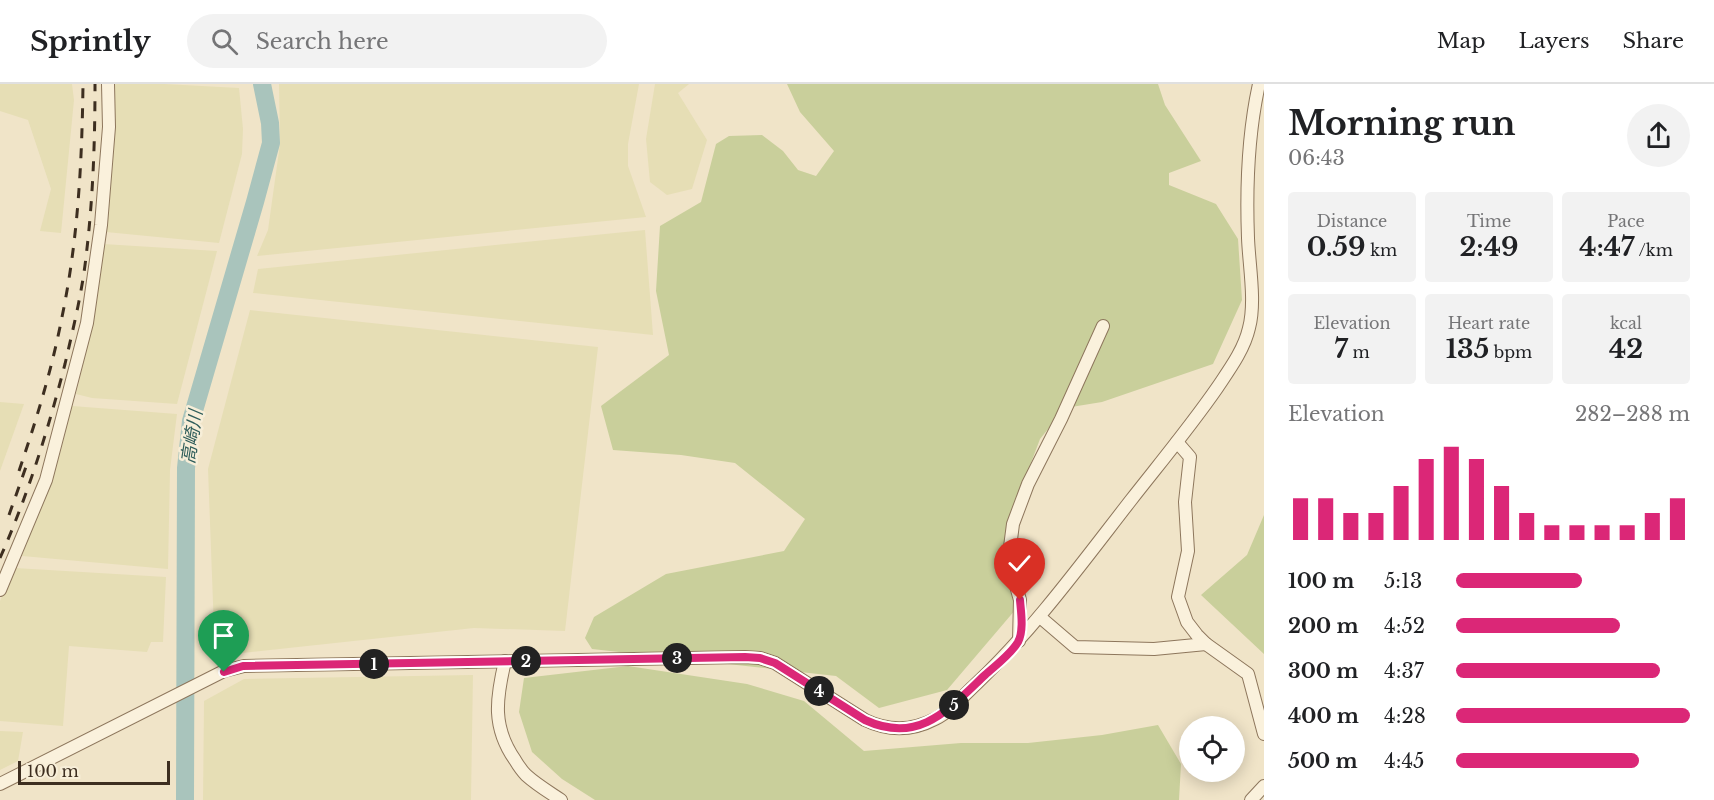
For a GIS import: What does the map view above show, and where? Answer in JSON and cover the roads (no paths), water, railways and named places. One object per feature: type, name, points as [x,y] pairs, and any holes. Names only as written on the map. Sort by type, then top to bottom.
[{"type":"street","points":[[0,590],[46,480],[87,323],[101,225],[109,127],[108,84]]},
{"type":"street","points":[[0,784],[224,672],[243,666],[760,658],[775,663],[877,726],[901,729],[915,727],[936,719],[949,710],[1019,641],[1177,442],[1233,366],[1244,344],[1250,320],[1248,234],[1250,131],[1259,84]]},
{"type":"street","points":[[1250,320],[1264,315]]},
{"type":"street","points":[[1019,641],[1020,600],[1010,565],[1013,524],[1028,484],[1061,419],[1103,326]]},
{"type":"street","points":[[1177,442],[1190,457],[1185,502],[1188,551],[1178,597],[1187,622],[1206,644],[1248,674],[1264,734]]},
{"type":"street","points":[[1040,616],[1075,647],[1154,649],[1206,644]]},
{"type":"street","points":[[505,661],[498,690],[496,713],[501,734],[509,752],[525,774],[561,800]]},
{"type":"street","points":[[1251,800],[1264,786]]},
{"type":"waterway","name":"高崎川","points":[[185,800],[186,468],[191,421],[271,143],[270,123],[262,84]]},
{"type":"railway","points":[[19,471],[58,336],[72,259],[82,142],[83,84]]},
{"type":"railway","points":[[0,558],[20,510],[44,438],[65,364],[80,297],[92,192],[95,84]]},
{"type":"railway","points":[[9,515],[27,464]]}]
